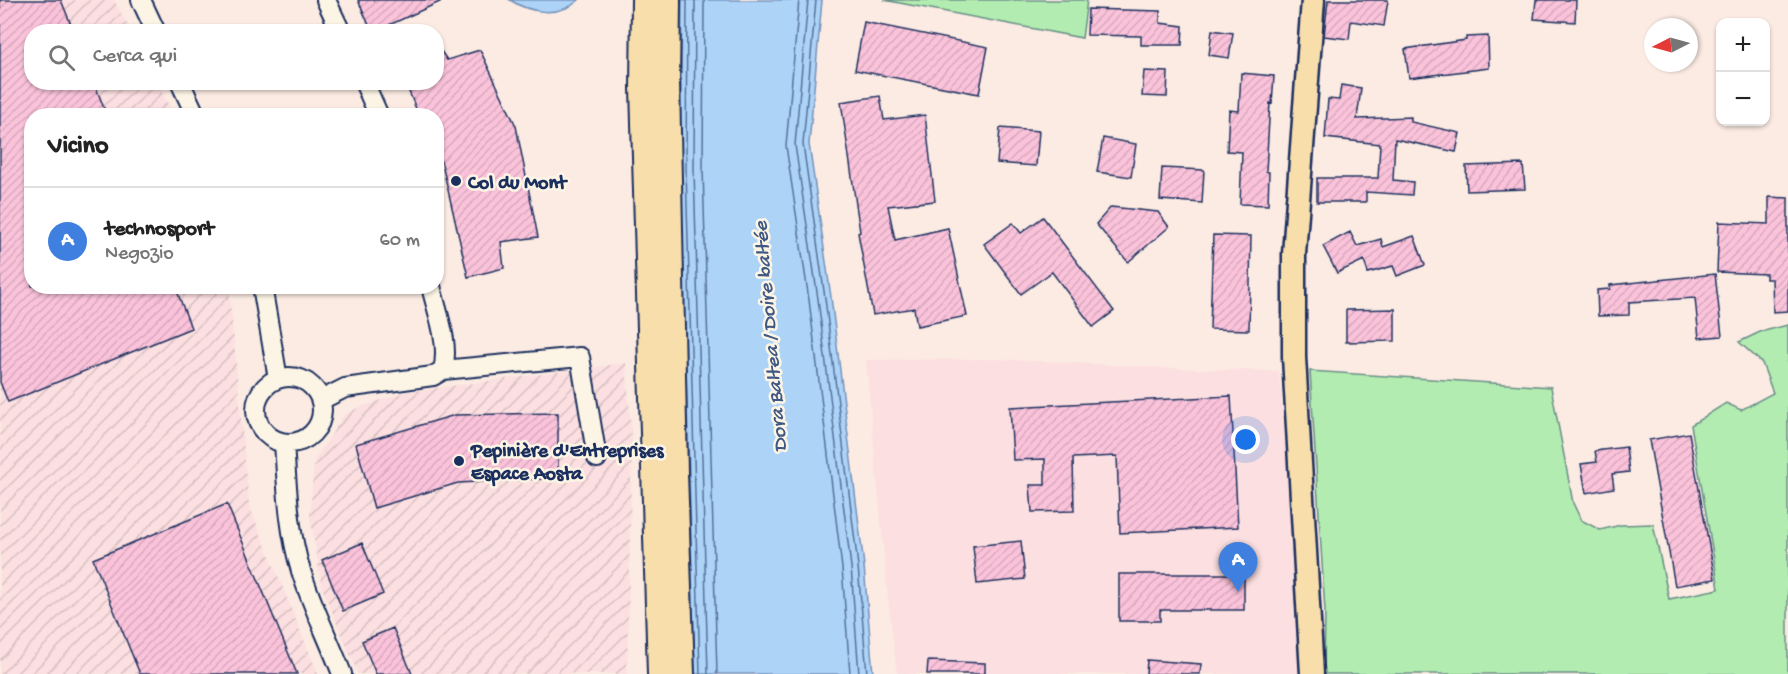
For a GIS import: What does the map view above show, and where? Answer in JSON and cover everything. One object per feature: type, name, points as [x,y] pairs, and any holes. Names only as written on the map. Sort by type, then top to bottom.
[{"type":"highway","points":[[645,0],[644,88],[661,674]]},
{"type":"highway","points":[[667,0],[669,260],[681,674]]},
{"type":"main road","points":[[1312,674],[1294,357],[1294,277],[1295,230],[1313,0]]},
{"type":"street","points":[[141,0],[152,24]]},
{"type":"street","points":[[326,0],[336,24]]},
{"type":"street","points":[[184,90],[192,108]]},
{"type":"street","points":[[368,90],[375,108]]},
{"type":"street","points":[[263,294],[278,379]]},
{"type":"street","points":[[433,294],[445,343],[446,358],[443,370]]},
{"type":"street","points":[[321,400],[345,388],[433,376],[443,370],[580,357],[597,458]]},
{"type":"street","points":[[298,378],[316,390],[321,400],[322,413],[318,426],[309,436],[298,442],[284,443],[274,439],[260,424],[257,403],[261,393],[278,379],[298,378]]},
{"type":"street","points":[[284,443],[289,512],[299,561],[342,674]]},
{"type":"shaded area","points":[[0,0],[114,0],[127,24],[24,24],[24,90],[161,90],[170,108],[24,108],[24,294],[230,294],[249,505],[318,674],[0,674]]},
{"type":"shaded area","points":[[995,359],[1279,371],[1290,495],[1299,674],[897,674],[866,360]]},
{"type":"shaded area","points":[[626,363],[632,441],[627,674],[358,674],[322,588],[310,516],[314,461],[344,415],[360,407],[406,392]]},
{"type":"green space","points":[[884,0],[1087,0],[1082,38]]},
{"type":"green space","points":[[1788,325],[1788,674],[1324,674],[1325,611],[1310,371],[1551,387],[1573,503],[1581,520],[1600,530],[1621,525],[1653,524],[1669,599],[1719,589],[1691,425],[1726,403],[1741,410],[1773,393],[1762,363],[1739,342],[1760,332]]},
{"type":"water","points":[[510,0],[579,0],[563,9],[544,12],[526,8]]},
{"type":"water","name":"Dora Baltea / Doire baltée","points":[[682,0],[822,0],[809,144],[831,297],[864,566],[873,674],[695,674],[680,169]]},
{"type":"building","points":[[0,0],[61,0],[71,24],[24,24],[24,90],[97,90],[104,108],[24,108],[24,294],[178,294],[191,328],[8,402],[0,382]]},
{"type":"building","points":[[358,0],[444,0],[392,24],[368,24]]},
{"type":"building","points":[[1328,0],[1388,0],[1384,26],[1351,21],[1349,39],[1324,36]]},
{"type":"building","points":[[1536,0],[1576,0],[1575,22],[1534,19]]},
{"type":"building","points":[[1088,9],[1160,11],[1160,23],[1183,26],[1182,45],[1141,45],[1141,36],[1087,35]]},
{"type":"building","points":[[864,22],[988,47],[979,94],[855,70]]},
{"type":"building","points":[[1212,30],[1233,33],[1229,58],[1209,55]]},
{"type":"building","points":[[1488,36],[1489,68],[1409,78],[1405,49],[1466,40],[1466,37]]},
{"type":"building","points":[[480,50],[516,126],[538,237],[501,242],[504,268],[468,277],[444,173],[444,108],[416,108],[408,90],[444,90],[444,56],[447,60]]},
{"type":"building","points":[[1144,71],[1168,72],[1167,97],[1142,96]]},
{"type":"building","points":[[1241,73],[1274,76],[1266,171],[1269,172],[1268,205],[1240,204],[1242,152],[1227,151],[1229,110],[1239,111]]},
{"type":"building","points":[[1341,85],[1361,88],[1357,119],[1411,117],[1411,122],[1460,133],[1456,152],[1395,139],[1393,180],[1413,182],[1412,195],[1366,192],[1366,202],[1317,202],[1317,178],[1378,178],[1380,144],[1325,138],[1328,99],[1339,100]]},
{"type":"building","points":[[880,96],[884,120],[925,115],[935,201],[888,206],[895,240],[948,228],[967,316],[917,326],[914,308],[873,315],[858,233],[860,232],[841,102]]},
{"type":"building","points":[[1000,128],[1039,131],[1036,166],[997,163]]},
{"type":"building","points":[[1103,138],[1136,144],[1131,177],[1097,172]]},
{"type":"building","points":[[1523,164],[1525,189],[1467,191],[1466,166]]},
{"type":"building","points":[[1162,168],[1204,170],[1202,203],[1160,200]]},
{"type":"building","points":[[1769,197],[1788,198],[1788,311],[1773,312],[1772,279],[1766,279],[1766,274],[1717,272],[1719,222],[1769,224]]},
{"type":"building","points":[[1111,207],[1158,212],[1169,227],[1128,262],[1096,224]]},
{"type":"building","points":[[1043,217],[1114,311],[1093,327],[1052,272],[1021,294],[984,244],[1013,223],[1021,233]]},
{"type":"building","points":[[1350,232],[1357,246],[1381,239],[1383,247],[1414,236],[1425,265],[1397,276],[1393,266],[1368,273],[1364,260],[1337,273],[1323,246]]},
{"type":"building","points":[[1213,235],[1251,236],[1249,330],[1210,329]]},
{"type":"building","points":[[1715,274],[1722,336],[1699,338],[1695,298],[1629,302],[1629,315],[1598,316],[1597,290],[1610,289],[1610,285]]},
{"type":"building","points":[[1395,309],[1395,341],[1346,342],[1346,310]]},
{"type":"building","points":[[1231,396],[1238,527],[1120,533],[1117,456],[1073,458],[1074,511],[1032,512],[1030,485],[1045,485],[1045,459],[1013,460],[1010,407]]},
{"type":"building","name":"Pepinière d'Entreprises Espace Aosta","points":[[558,413],[558,478],[458,483],[374,508],[356,444],[455,415]]},
{"type":"building","points":[[1689,433],[1715,579],[1675,586],[1649,440]]},
{"type":"building","points":[[1626,447],[1629,472],[1612,474],[1614,488],[1586,493],[1581,464],[1597,462],[1595,451]]},
{"type":"building","points":[[227,504],[297,674],[140,674],[93,559]]},
{"type":"building","points":[[1021,541],[1025,579],[977,584],[973,546]]},
{"type":"building","points":[[362,543],[383,594],[343,611],[322,560]]},
{"type":"building","points":[[1119,574],[1244,574],[1244,610],[1160,610],[1160,621],[1119,621]]},
{"type":"building","points":[[393,628],[412,674],[376,674],[362,641]]},
{"type":"building","points":[[1147,660],[1201,664],[1200,674],[1146,674]]},
{"type":"building","points":[[928,661],[985,663],[985,674],[927,674]]},
{"type":"place","name":"Col du Mont","points":[[456,181]]},
{"type":"place","name":"Pepinière d'Entreprises Espace Aosta","points":[[459,461]]},
{"type":"place","name":"technosport","points":[[1238,592]]}]
